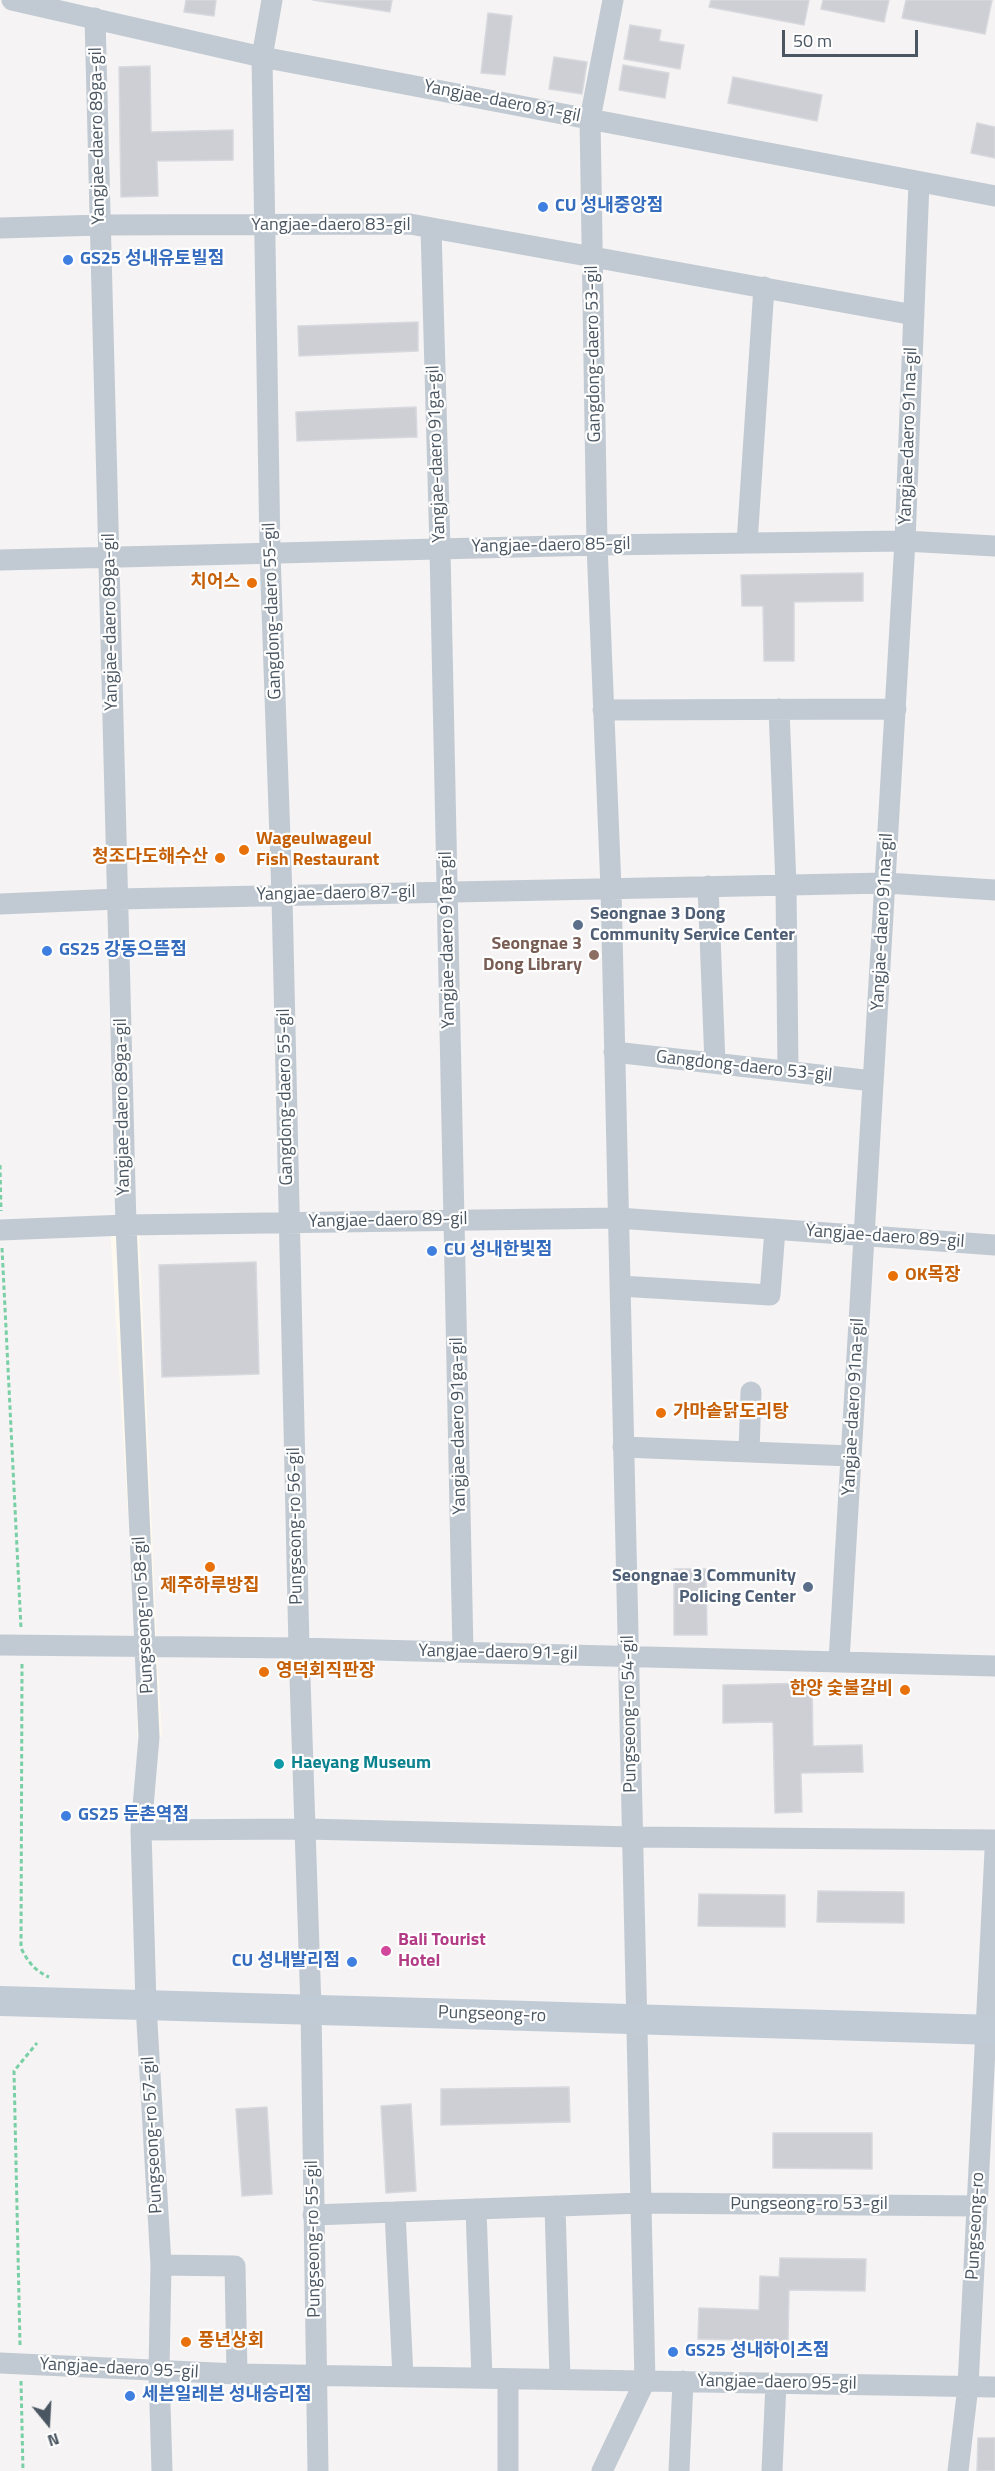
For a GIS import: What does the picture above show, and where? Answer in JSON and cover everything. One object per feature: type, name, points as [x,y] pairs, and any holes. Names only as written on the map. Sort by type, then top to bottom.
[{"type":"street","name":"Yangjae-daero 81-gil","points":[[12,0],[262,57],[995,196]]},
{"type":"street","name":"Gangdong-daero 55-gil","points":[[272,0],[262,57],[264,226],[270,553],[282,896],[288,1223]]},
{"type":"street","name":"Gangdong-daero 53-gil","points":[[613,0],[590,119],[597,545],[611,888],[618,1218]]},
{"type":"street","name":"Yangjae-daero 89ga-gil","points":[[95,18],[126,1226]]},
{"type":"street","name":"Yangjae-daero 91na-gil","points":[[839,1661],[896,709],[919,182]]},
{"type":"street","name":"Yangjae-daero 83-gil","points":[[0,228],[100,225],[410,224],[764,286],[914,315]]},
{"type":"street","name":"Yangjae-daero 91ga-gil","points":[[431,228],[463,1652]]},
{"type":"street","points":[[747,543],[764,286]]},
{"type":"street","name":"Yangjae-daero 85-gil","points":[[0,560],[597,545],[905,541],[995,546]]},
{"type":"street","points":[[603,710],[896,709]]},
{"type":"street","points":[[779,710],[786,885],[788,1071]]},
{"type":"street","name":"Yangjae-daero 87-gil","points":[[0,904],[118,899],[886,883],[995,890]]},
{"type":"street","points":[[708,886],[715,1063]]},
{"type":"street","name":"Gangdong-daero 53-gil","points":[[614,1052],[873,1081]]},
{"type":"street","name":"Yangjae-daero 89-gil","points":[[1,1230],[618,1218],[995,1245]]},
{"type":"street","name":"Pungseong-ro 54-gil","points":[[618,1218],[636,2020]]},
{"type":"street","name":"Pungseong-ro 56-gil","points":[[288,1223],[310,2008]]},
{"type":"street","name":"Pungseong-ro 58-gil","points":[[126,1226],[149,1737],[141,1830],[146,2005]]},
{"type":"street","points":[[620,1286],[770,1295],[775,1229]]},
{"type":"street","points":[[749,1452],[751,1392]]},
{"type":"street","points":[[623,1447],[851,1456]]},
{"type":"street","name":"Yangjae-daero 91-gil","points":[[0,1645],[299,1648],[995,1665]]},
{"type":"street","points":[[141,1830],[306,1829],[633,1837],[995,1840]]},
{"type":"street","points":[[990,2030],[995,1851]]},
{"type":"street","name":"Pungseong-ro","points":[[0,2001],[310,2008],[990,2030],[977,2206],[968,2386],[958,2471]]},
{"type":"street","name":"Pungseong-ro 57-gil","points":[[146,2005],[161,2265],[159,2371],[162,2471]]},
{"type":"street","name":"Pungseong-ro 55-gil","points":[[310,2008],[318,2471]]},
{"type":"street","points":[[602,2471],[645,2381],[636,2020]]},
{"type":"street","name":"Pungseong-ro 53-gil","points":[[313,2215],[641,2203],[977,2206]]},
{"type":"street","points":[[555,2206],[560,2379]]},
{"type":"street","points":[[476,2209],[482,2378]]},
{"type":"street","points":[[395,2212],[403,2377]]},
{"type":"street","points":[[161,2265],[235,2266],[237,2374]]},
{"type":"street","name":"Yangjae-daero 95-gil","points":[[10,2363],[237,2374],[995,2386]]},
{"type":"street","points":[[507,2379],[508,2471]]},
{"type":"street","points":[[679,2471],[682,2381]]},
{"type":"street","points":[[772,2471],[776,2383]]},
{"type":"path","points":[[0,1165],[1,1230],[22,1646],[21,1948],[27,1960],[38,1972]]},
{"type":"path","points":[[23,2471],[10,2363],[14,2071],[37,2043]]},
{"type":"shaded area","points":[[139,1225],[162,1737],[137,1737],[136,1646],[110,1226]]},
{"type":"building","points":[[186,0],[216,0],[214,16],[184,12]]},
{"type":"building","points":[[313,0],[392,0],[390,12]]},
{"type":"building","points":[[711,0],[809,0],[804,25],[709,7]]},
{"type":"building","points":[[823,0],[889,0],[884,22],[821,9]]},
{"type":"building","points":[[906,0],[992,0],[985,34],[902,18]]},
{"type":"building","points":[[488,13],[512,16],[505,75],[481,73]]},
{"type":"building","points":[[630,25],[661,30],[659,41],[684,45],[680,69],[624,59]]},
{"type":"building","points":[[554,57],[587,62],[582,94],[549,89]]},
{"type":"building","points":[[623,65],[669,73],[665,98],[619,90]]},
{"type":"building","points":[[150,66],[151,132],[233,130],[233,160],[157,161],[158,196],[121,197],[119,67]]},
{"type":"building","points":[[733,77],[822,95],[817,121],[728,103]]},
{"type":"building","points":[[977,123],[995,127],[995,158],[971,153]]},
{"type":"building","points":[[418,322],[418,351],[299,356],[298,326]]},
{"type":"building","points":[[416,407],[417,437],[297,441],[296,412]]},
{"type":"building","points":[[863,573],[863,601],[794,602],[794,661],[764,661],[763,606],[742,606],[741,575]]},
{"type":"building","points":[[256,1262],[259,1374],[162,1377],[159,1265]]},
{"type":"building","points":[[674,1569],[706,1569],[707,1635],[674,1635]]},
{"type":"building","points":[[812,1683],[813,1746],[862,1745],[863,1772],[801,1773],[802,1812],[775,1813],[773,1722],[723,1723],[723,1685]]},
{"type":"building","points":[[818,1891],[904,1892],[904,1923],[817,1922]]},
{"type":"building","points":[[699,1894],[785,1895],[785,1927],[698,1926]]},
{"type":"building","points":[[569,2087],[570,2122],[441,2125],[441,2089]]},
{"type":"building","points":[[411,2104],[416,2191],[386,2193],[381,2106]]},
{"type":"building","points":[[267,2107],[272,2194],[242,2196],[236,2109]]},
{"type":"building","points":[[773,2133],[872,2133],[872,2169],[773,2168]]},
{"type":"building","points":[[780,2258],[866,2259],[865,2291],[789,2290],[788,2341],[698,2339],[699,2308],[759,2310],[760,2276],[779,2277]]},
{"type":"building","points":[[978,2438],[995,2438],[995,2471],[977,2471]]},
{"type":"place","name":"CU 성내중앙점","points":[[543,207]]},
{"type":"place","name":"GS25 성내유토빌점","points":[[68,260]]},
{"type":"place","name":"치어스","points":[[252,583]]},
{"type":"place","name":"Wageulwageul Fish Restaurant","points":[[244,850]]},
{"type":"place","name":"청조다도해수산","points":[[220,858]]},
{"type":"place","name":"Seongnae 3 Dong Community Service Center","points":[[578,925]]},
{"type":"place","name":"GS25 강동으뜸점","points":[[47,951]]},
{"type":"place","name":"Seongnae 3 Dong Library","points":[[594,955]]},
{"type":"place","name":"CU 성내한빛점","points":[[432,1251]]},
{"type":"place","name":"OK목장","points":[[893,1276]]},
{"type":"place","name":"가마솥닭도리탕","points":[[661,1413]]},
{"type":"place","name":"제주하루방집","points":[[210,1567]]},
{"type":"place","name":"Seongnae 3 Community Policing Center","points":[[808,1587]]},
{"type":"place","name":"영덕회직판장","points":[[264,1672]]},
{"type":"place","name":"한양 숯불갈비","points":[[905,1690]]},
{"type":"place","name":"Haeyang Museum","points":[[279,1764]]},
{"type":"place","name":"GS25 둔촌역점","points":[[66,1816]]},
{"type":"place","name":"Bali Tourist Hotel","points":[[386,1951]]},
{"type":"place","name":"CU 성내발리점","points":[[352,1962]]},
{"type":"place","name":"풍년상회","points":[[186,2342]]},
{"type":"place","name":"GS25 성내하이츠점","points":[[673,2352]]},
{"type":"place","name":"세븐일레븐 성내승리점","points":[[130,2396]]}]
